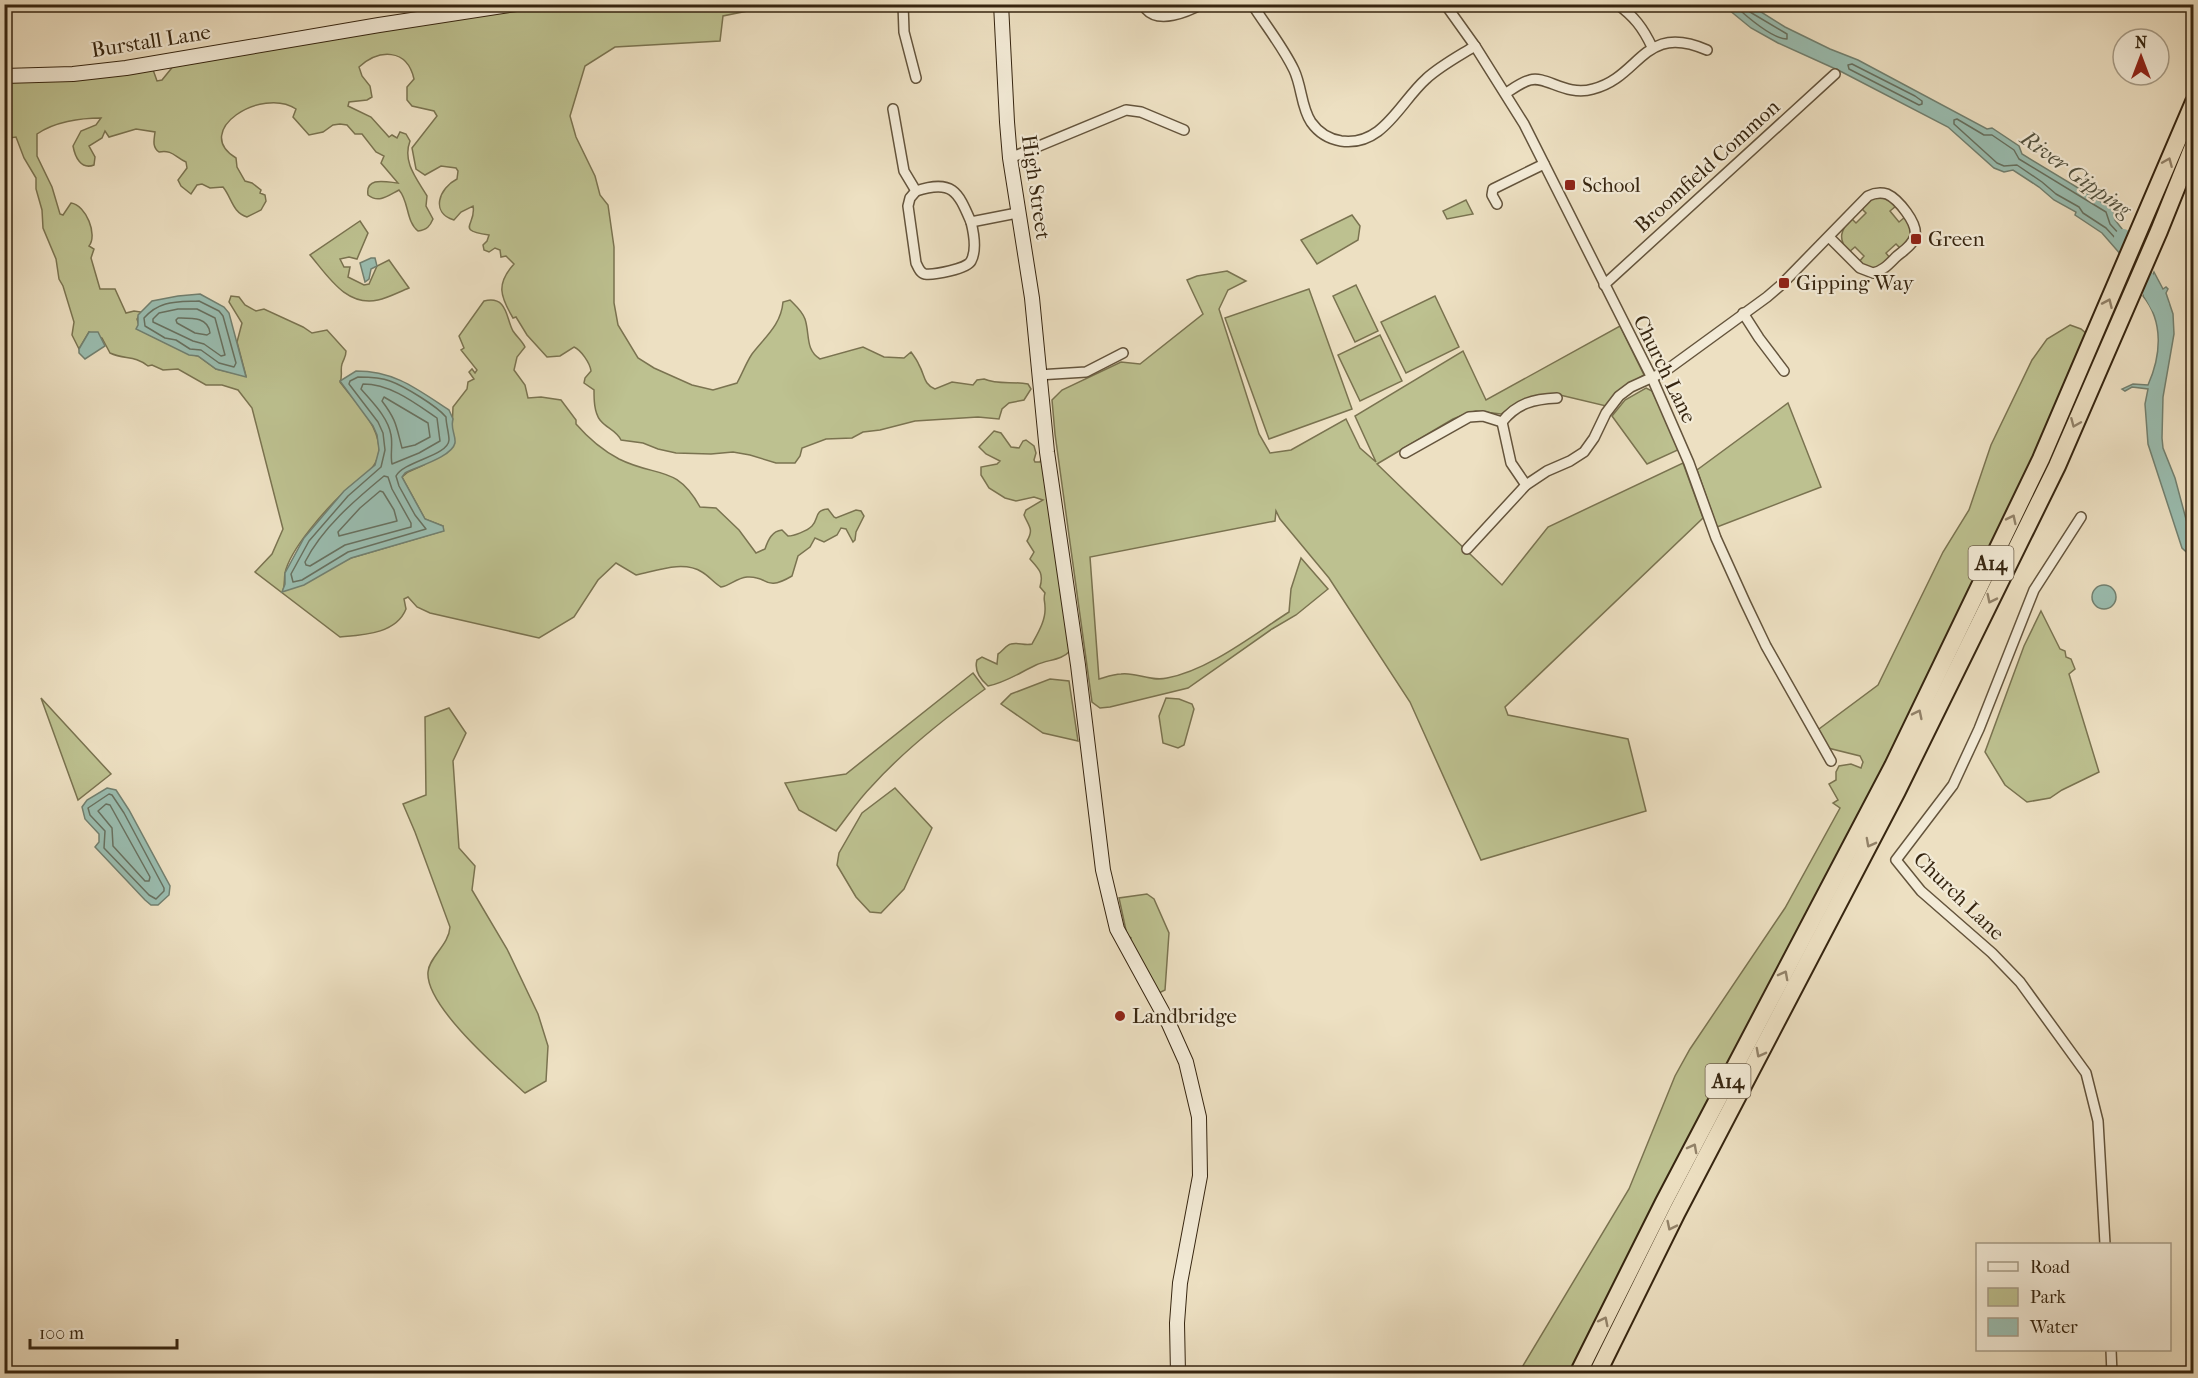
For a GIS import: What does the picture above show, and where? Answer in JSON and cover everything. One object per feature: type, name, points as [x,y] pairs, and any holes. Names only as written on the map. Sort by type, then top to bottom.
[{"type":"highway","name":"A14","points":[[1899,770],[2041,459],[2193,102]]},
{"type":"highway","name":"A14","points":[[1597,1374],[1899,770],[2057,466],[2159,231],[2193,144]]},
{"type":"highway","name":"A14","points":[[1578,1374],[1664,1202],[1889,790]]},
{"type":"main road","name":"Burstall Lane","points":[[4,76],[73,74],[126,68],[516,4]]},
{"type":"main road","name":"High Street","points":[[1001,4],[1006,122],[1010,158],[1032,298],[1047,452],[1078,664],[1103,870],[1117,929],[1123,944],[1169,1024],[1186,1062],[1199,1117],[1200,1176],[1180,1283],[1177,1323],[1178,1374]]},
{"type":"street","points":[[903,4],[904,32],[916,78]]},
{"type":"street","points":[[1146,9],[1153,15],[1164,16],[1189,10],[1202,4]]},
{"type":"street","points":[[1252,4],[1294,70],[1305,110],[1313,125],[1321,132],[1340,141],[1360,140],[1378,131],[1395,116],[1424,80],[1475,46]]},
{"type":"street","name":"Church Lane","points":[[1445,4],[1506,93],[1524,124],[1652,378],[1689,463],[1716,538],[1766,646],[1831,761]]},
{"type":"street","points":[[1617,4],[1640,25],[1652,47]]},
{"type":"street","points":[[1506,93],[1534,79],[1569,91],[1593,89],[1618,77],[1652,47],[1678,42],[1707,50]]},
{"type":"street","name":"Broomfield Common","points":[[1604,285],[1835,74]]},
{"type":"street","points":[[893,108],[904,171],[916,191]]},
{"type":"street","points":[[1010,158],[1126,110],[1141,112],[1184,130]]},
{"type":"street","points":[[1497,204],[1492,195],[1493,189],[1544,164]]},
{"type":"street","points":[[944,186],[954,189],[960,197],[971,222],[975,250],[967,266],[924,274],[920,271],[916,263],[908,206],[910,198],[916,191],[944,186]]},
{"type":"street","points":[[1467,549],[1526,485],[1547,471],[1580,456],[1590,444],[1606,412],[1615,400],[1631,387],[1677,363],[1781,285],[1868,196],[1876,193],[1892,197],[1911,219],[1915,230],[1914,238],[1909,246],[1883,269],[1873,273],[1860,268],[1829,237]]},
{"type":"street","points":[[971,222],[1017,213]]},
{"type":"street","points":[[1743,313],[1784,371]]},
{"type":"street","points":[[1038,375],[1086,372],[1123,353]]},
{"type":"street","points":[[1502,422],[1522,404],[1557,398]]},
{"type":"street","points":[[1405,453],[1469,417],[1483,416],[1502,422]]},
{"type":"street","points":[[1502,422],[1511,463],[1526,485]]},
{"type":"street","name":"Church Lane","points":[[2081,518],[2034,590],[1979,729],[1953,785],[1896,860],[1921,891],[1992,953],[2020,982],[2086,1073],[2098,1121],[2105,1243]]},
{"type":"street","points":[[2111,1351],[2112,1374]]},
{"type":"green space","points":[[516,5],[764,5],[762,8],[723,16],[720,41],[615,47],[585,66],[570,116],[576,137],[595,176],[600,195],[608,205],[614,247],[614,303],[618,325],[638,358],[692,385],[713,390],[737,383],[752,354],[776,324],[783,302],[790,300],[804,316],[810,346],[820,359],[863,347],[884,357],[904,358],[911,352],[926,382],[935,389],[952,382],[973,385],[977,380],[984,379],[1028,384],[1031,389],[1024,400],[1009,403],[1002,409],[999,419],[978,417],[915,421],[863,432],[852,438],[826,439],[802,448],[795,463],[776,463],[733,452],[676,453],[643,443],[621,440],[598,417],[594,390],[584,383],[591,371],[582,354],[574,347],[560,356],[547,357],[527,335],[516,317],[513,318],[503,297],[502,284],[514,264],[506,256],[501,257],[500,250],[495,248],[489,252],[484,250],[483,245],[489,235],[472,231],[469,226],[473,206],[461,212],[454,220],[446,217],[442,212],[440,200],[446,188],[457,179],[456,168],[441,166],[425,175],[416,169],[412,148],[437,116],[434,111],[412,106],[407,100],[407,87],[414,79],[410,69],[399,57],[383,55],[375,57],[359,67],[362,76],[370,86],[372,97],[367,100],[349,102],[348,106],[371,117],[389,137],[392,135],[397,138],[400,132],[406,134],[410,141],[409,163],[427,196],[426,206],[433,219],[428,227],[418,231],[411,222],[399,190],[380,199],[368,195],[368,189],[373,183],[383,181],[398,183],[381,163],[384,156],[376,152],[362,134],[355,134],[347,125],[340,124],[333,125],[323,132],[309,135],[293,117],[296,109],[282,103],[266,103],[250,107],[236,115],[226,125],[222,136],[224,147],[236,158],[237,167],[245,181],[252,183],[261,190],[260,193],[265,195],[266,201],[261,210],[247,217],[238,212],[223,187],[210,188],[202,184],[197,185],[191,194],[181,186],[178,180],[187,168],[186,162],[171,153],[159,152],[154,143],[155,132],[136,129],[109,137],[105,131],[102,138],[89,146],[95,157],[94,165],[89,166],[79,162],[73,146],[81,131],[96,125],[101,118],[51,126],[37,134],[37,156],[52,187],[60,214],[63,215],[71,203],[86,215],[92,235],[89,246],[94,249],[91,258],[100,289],[115,289],[126,313],[141,312],[137,319],[139,325],[137,329],[189,354],[198,356],[216,369],[246,376],[237,342],[242,323],[229,302],[231,296],[239,297],[245,305],[256,311],[264,309],[312,333],[327,330],[346,351],[341,366],[340,382],[364,412],[374,429],[379,447],[378,455],[372,468],[337,499],[301,541],[288,563],[283,591],[351,558],[443,531],[443,526],[425,519],[402,477],[424,465],[452,430],[453,407],[467,389],[468,382],[474,379],[469,372],[472,369],[475,373],[477,370],[461,350],[464,348],[459,336],[484,301],[498,301],[502,305],[513,331],[525,347],[517,357],[514,370],[525,385],[528,398],[561,400],[576,420],[576,424],[596,444],[632,465],[665,474],[683,484],[700,507],[716,508],[739,530],[756,553],[765,549],[771,536],[776,532],[782,530],[788,536],[807,530],[821,511],[828,509],[836,518],[856,510],[861,511],[864,516],[853,542],[846,529],[841,528],[837,535],[824,542],[815,538],[810,547],[798,556],[792,576],[776,583],[747,577],[721,587],[695,569],[678,567],[636,575],[616,563],[598,580],[574,617],[539,638],[430,613],[417,607],[408,597],[404,599],[406,609],[395,624],[378,632],[340,637],[255,572],[272,554],[283,529],[252,408],[238,390],[222,385],[206,385],[178,369],[163,370],[134,359],[115,355],[110,353],[102,338],[89,332],[79,349],[72,335],[74,322],[59,279],[56,259],[43,228],[36,178],[24,158],[16,137],[9,138],[5,135],[5,76],[151,64],[157,81],[162,80],[179,59]]},
{"type":"green space","points":[[1875,197],[1887,199],[1896,206],[1890,211],[1899,222],[1905,217],[1911,234],[1901,249],[1896,244],[1886,253],[1890,258],[1872,269],[1859,262],[1864,256],[1855,247],[1849,252],[1843,243],[1842,235],[1851,218],[1856,223],[1866,213],[1861,208]]},
{"type":"green space","points":[[1466,200],[1473,214],[1447,219],[1443,211]]},
{"type":"green space","points":[[1352,215],[1360,226],[1358,240],[1317,264],[1301,240]]},
{"type":"green space","points":[[360,221],[368,233],[357,259],[349,257],[340,259],[344,267],[350,267],[348,277],[364,285],[369,284],[377,266],[389,260],[409,288],[378,300],[356,299],[339,288],[310,255]]},
{"type":"green space","points":[[1227,271],[1246,281],[1228,290],[1219,309],[1259,434],[1270,453],[1291,450],[1346,419],[1360,448],[1376,462],[1355,416],[1463,351],[1486,400],[1620,326],[1644,375],[1618,391],[1606,406],[1560,395],[1520,401],[1501,414],[1476,411],[1468,413],[1453,419],[1377,464],[1502,585],[1548,527],[1683,463],[1703,518],[1505,707],[1508,715],[1628,739],[1646,811],[1481,860],[1410,702],[1329,578],[1280,519],[1276,511],[1275,521],[1090,557],[1099,679],[1116,674],[1127,674],[1161,679],[1183,674],[1215,660],[1289,612],[1291,589],[1301,558],[1328,589],[1296,615],[1272,629],[1188,688],[1110,707],[1100,708],[1092,702],[1052,400],[1062,390],[1121,362],[1140,364],[1203,314],[1187,280]]},
{"type":"green space","points":[[1356,285],[1378,331],[1355,342],[1333,296]]},
{"type":"green space","points":[[1309,289],[1352,409],[1269,439],[1225,318]]},
{"type":"green space","points":[[1435,296],[1459,347],[1406,373],[1381,322]]},
{"type":"green space","points":[[2070,325],[2081,329],[2088,335],[1967,599],[1838,858],[1570,1373],[1518,1374],[1629,1189],[1675,1076],[1690,1049],[1785,908],[1840,808],[1833,803],[1838,800],[1829,784],[1836,780],[1839,766],[1851,764],[1861,768],[1863,762],[1860,756],[1820,746],[1815,732],[1878,685],[1943,552],[1969,510],[1991,445],[2032,360],[2047,339]]},
{"type":"green space","points":[[1380,335],[1402,381],[1360,401],[1338,355]]},
{"type":"green space","points":[[1646,388],[1652,391],[1680,449],[1647,464],[1612,416],[1625,400]]},
{"type":"green space","points":[[1788,403],[1821,487],[1717,527],[1697,470]]},
{"type":"green space","points":[[994,431],[1001,433],[1011,447],[1019,448],[1026,440],[1034,446],[1035,462],[1040,462],[1042,457],[1071,650],[1059,658],[1041,663],[1007,680],[988,686],[978,674],[977,660],[982,657],[997,664],[998,654],[1009,645],[1032,644],[1045,612],[1045,593],[1040,587],[1040,571],[1030,559],[1034,552],[1027,541],[1030,531],[1024,515],[1026,510],[1043,500],[1034,497],[1016,501],[1005,498],[989,488],[981,475],[981,467],[997,464],[1000,461],[986,454],[979,447]]},
{"type":"green space","points":[[2041,611],[2060,649],[2065,651],[2066,657],[2071,659],[2075,669],[2069,674],[2099,772],[2050,798],[2027,802],[2005,785],[1985,752],[2024,646]]},
{"type":"green space","points":[[973,673],[985,689],[897,760],[866,792],[836,831],[799,810],[785,783],[846,774]]},
{"type":"green space","points":[[1050,679],[1069,681],[1078,741],[1043,733],[1001,704],[1011,694]]},
{"type":"green space","points":[[41,698],[111,774],[78,800]]},
{"type":"green space","points":[[1166,698],[1179,699],[1192,704],[1194,709],[1184,745],[1178,748],[1163,743],[1159,716]]},
{"type":"green space","points":[[449,708],[466,733],[453,761],[459,848],[475,866],[472,890],[507,949],[538,1014],[548,1046],[546,1081],[525,1093],[466,1037],[439,1002],[430,986],[429,966],[446,940],[450,927],[403,804],[426,795],[425,717]]},
{"type":"green space","points":[[895,788],[932,828],[904,889],[881,913],[870,912],[856,897],[837,865],[839,853],[862,813]]},
{"type":"green space","points":[[1147,894],[1154,899],[1169,933],[1165,990],[1157,994],[1129,941],[1131,938],[1127,935],[1119,898]]},
{"type":"water","points":[[1723,5],[1750,5],[1785,27],[1858,60],[1987,129],[1992,128],[2019,146],[2022,154],[2113,209],[2115,220],[2130,239],[2122,256],[2102,233],[2075,215],[2076,212],[2054,200],[2013,170],[2004,172],[1994,168],[1948,127],[1840,71],[1778,43],[1751,28]]},
{"type":"water","points":[[375,258],[377,266],[371,269],[369,279],[365,282],[360,263]]},
{"type":"water","points":[[2154,272],[2163,289],[2166,287],[2168,289],[2166,293],[2173,314],[2174,334],[2163,397],[2163,448],[2193,537],[2193,558],[2182,548],[2148,444],[2145,404],[2148,389],[2132,387],[2125,391],[2122,389],[2133,384],[2148,385],[2156,363],[2157,328],[2150,306],[2143,296]]},
{"type":"water","points":[[200,294],[224,307],[229,313],[246,377],[216,369],[198,356],[189,355],[136,329],[138,315],[152,301]]},
{"type":"water","points":[[89,332],[98,332],[105,346],[85,359],[79,353],[79,349]]},
{"type":"water","points":[[356,371],[394,378],[416,388],[449,410],[453,419],[455,440],[452,448],[441,457],[405,473],[402,477],[425,519],[443,526],[444,531],[351,558],[304,585],[282,592],[285,573],[304,538],[344,491],[375,465],[379,450],[377,435],[340,381]]},
{"type":"water","points":[[2104,585],[2113,588],[2116,597],[2113,606],[2104,609],[2095,606],[2092,597],[2095,588]]},
{"type":"water","points":[[107,788],[116,790],[129,810],[170,886],[169,895],[158,905],[151,905],[145,900],[95,847],[99,842],[99,834],[85,819],[82,807],[87,800]]},
{"type":"waterway","name":"River Gipping","points":[[2123,238],[2160,306]]},
{"type":"place","name":"School","points":[[1570,185]]},
{"type":"place","name":"Green","points":[[1916,239]]},
{"type":"place","name":"Gipping Way","points":[[1784,283]]},
{"type":"place","name":"Landbridge","points":[[1120,1016]]}]
